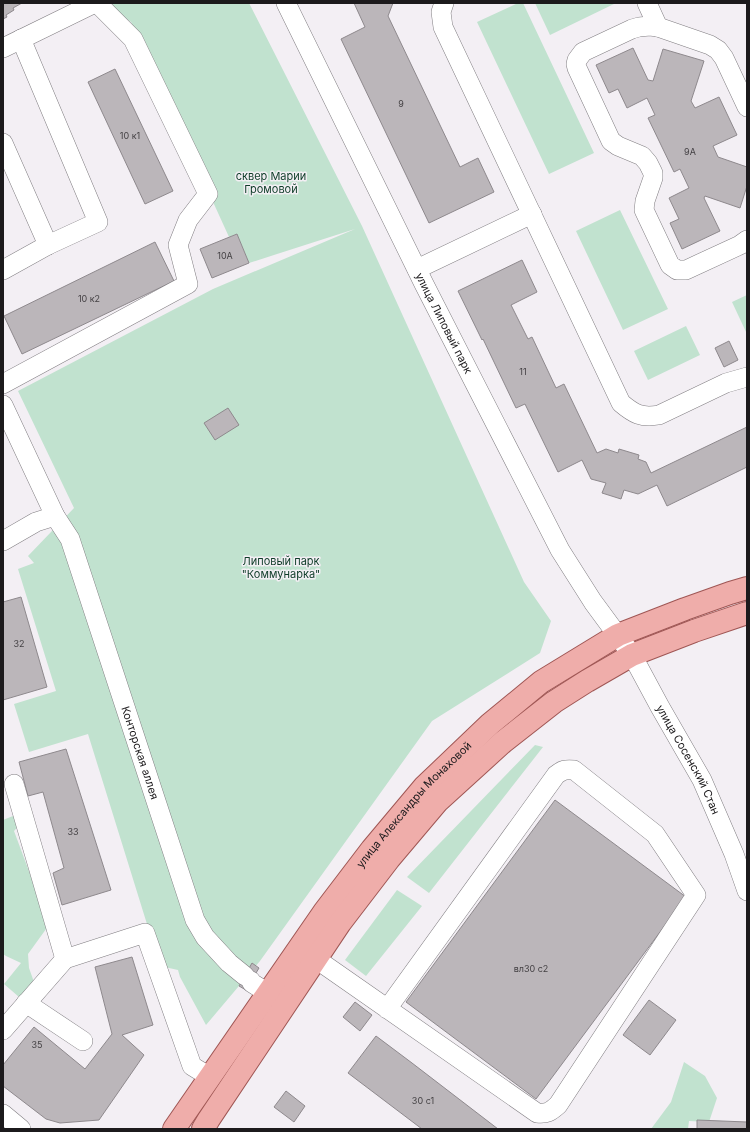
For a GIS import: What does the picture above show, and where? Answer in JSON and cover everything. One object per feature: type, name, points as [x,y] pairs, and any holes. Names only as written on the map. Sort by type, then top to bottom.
[{"type":"main road","name":"улица Александры Монаховой","points":[[174,1129],[210,1077],[254,983],[324,912],[372,849],[424,787],[490,724],[541,682],[618,635],[685,609],[747,588]]},
{"type":"main road","name":"улица Александры Монаховой","points":[[203,1129],[208,1119],[340,923],[389,859],[438,801],[503,742],[554,702],[605,670],[632,655],[694,631],[747,613]]},
{"type":"street","points":[[3,48],[96,3],[133,39],[208,194],[188,220],[178,245],[188,284],[3,384]]},
{"type":"street","name":"улица Липовый парк","points":[[286,3],[417,269],[560,550],[593,602],[618,635]]},
{"type":"street","points":[[444,3],[441,12],[443,27],[621,403],[635,414],[645,416],[659,415],[726,383],[747,377]]},
{"type":"street","points":[[647,3],[658,27]]},
{"type":"street","points":[[747,107],[724,58],[718,50],[710,45],[658,27],[644,26],[632,29],[583,52],[577,60],[577,68],[611,141],[618,146],[642,156],[648,163],[653,173],[644,210],[670,265],[677,270],[686,270],[740,245],[747,240]]},
{"type":"street","points":[[3,270],[48,245],[98,222],[21,39]]},
{"type":"street","points":[[3,143],[48,245]]},
{"type":"street","points":[[417,269],[532,214]]},
{"type":"street","name":"Конторская аллея","points":[[3,405],[55,516],[70,539],[195,920],[205,938],[229,963],[254,983],[287,1003]]},
{"type":"street","points":[[3,541],[36,522],[55,516]]},
{"type":"street","name":"улица Сосенский Стан","points":[[618,635],[632,655],[702,780],[734,854],[747,891]]},
{"type":"street","points":[[316,959],[387,1009],[537,1113],[546,1114],[558,1105],[696,895],[655,834],[574,770],[566,769],[556,775],[387,1009]]},
{"type":"street","points":[[14,784],[65,959]]},
{"type":"street","points":[[6,1022],[26,1003],[65,959],[145,933],[192,1066],[210,1077]]},
{"type":"street","points":[[26,1003],[83,1040]]},
{"type":"street","points":[[3,1114],[21,1129]]},
{"type":"green space","name":"Липовый парк \"Коммунарка\"","points":[[112,3],[249,3],[362,226],[524,582],[551,621],[540,653],[432,721],[260,961],[206,1025],[180,977],[178,970],[160,966],[88,734],[29,752],[14,704],[56,691],[18,569],[34,563],[28,556],[74,508],[18,391],[213,289],[355,229],[249,263],[237,234],[229,237],[131,22],[117,13]]},
{"type":"green space","points":[[518,3],[523,3],[594,153],[549,174],[477,22]]},
{"type":"green space","points":[[535,3],[616,3],[550,35]]},
{"type":"green space","points":[[620,210],[668,309],[623,330],[576,231]]},
{"type":"green space","points":[[747,295],[747,334],[732,302]]},
{"type":"green space","points":[[686,326],[700,355],[648,380],[634,351]]},
{"type":"green space","points":[[535,745],[543,747],[429,893],[407,877]]},
{"type":"green space","points":[[23,812],[24,820],[14,831],[49,925],[28,954],[29,968],[34,982],[19,997],[4,984],[21,963],[3,954],[3,820]]},
{"type":"green space","points":[[397,890],[422,906],[366,976],[345,960]]},
{"type":"green space","points":[[684,1062],[705,1076],[717,1098],[709,1122],[689,1121],[688,1129],[651,1129],[671,1102]]},
{"type":"building","points":[[3,3],[22,3],[13,8],[14,10],[3,19]]},
{"type":"building","points":[[354,3],[393,3],[388,16],[460,167],[478,158],[494,192],[429,223],[341,39],[365,27]]},
{"type":"building","points":[[633,48],[648,80],[653,81],[663,49],[704,61],[691,101],[695,108],[719,97],[737,135],[713,146],[718,157],[747,167],[747,186],[740,208],[705,196],[704,198],[720,231],[682,249],[670,223],[679,219],[669,198],[689,188],[680,169],[674,172],[648,118],[655,115],[647,98],[627,108],[618,89],[609,93],[596,65]]},
{"type":"building","points":[[115,69],[173,191],[145,204],[88,82]]},
{"type":"building","points":[[237,234],[249,263],[212,278],[200,249]]},
{"type":"building","points":[[155,242],[174,281],[22,354],[4,316]]},
{"type":"building","points":[[522,260],[537,292],[511,305],[528,339],[532,337],[556,388],[564,384],[597,453],[606,449],[618,453],[619,449],[639,455],[638,459],[646,462],[651,473],[747,427],[747,467],[667,506],[657,485],[638,494],[624,490],[621,499],[602,493],[606,483],[591,479],[582,460],[558,472],[525,404],[516,408],[458,291]]},
{"type":"building","points":[[729,341],[738,360],[724,367],[715,348]]},
{"type":"building","points":[[228,408],[239,425],[215,440],[204,423]]},
{"type":"building","points":[[21,597],[47,687],[3,700],[3,602]]},
{"type":"building","points":[[66,749],[111,890],[62,905],[53,873],[64,868],[43,792],[28,796],[19,762]]},
{"type":"building","points":[[555,800],[686,897],[536,1099],[406,1002]]},
{"type":"building","points":[[132,957],[153,1025],[122,1035],[144,1055],[99,1120],[60,1123],[46,1119],[3,1086],[3,1065],[34,1027],[85,1069],[112,1034],[95,967]]},
{"type":"building","points":[[252,963],[259,968],[246,990],[239,986]]},
{"type":"building","points":[[649,1000],[676,1020],[650,1055],[623,1035]]},
{"type":"building","points":[[355,1002],[372,1015],[360,1031],[343,1017]]},
{"type":"building","points":[[376,1036],[498,1129],[422,1129],[348,1073]]},
{"type":"building","points":[[286,1091],[305,1106],[294,1122],[274,1107]]},
{"type":"building","points":[[697,1120],[747,1122],[747,1129],[697,1129]]},
{"type":"park label","name":"сквер Марии Громовой","points":[[271,182]]}]
